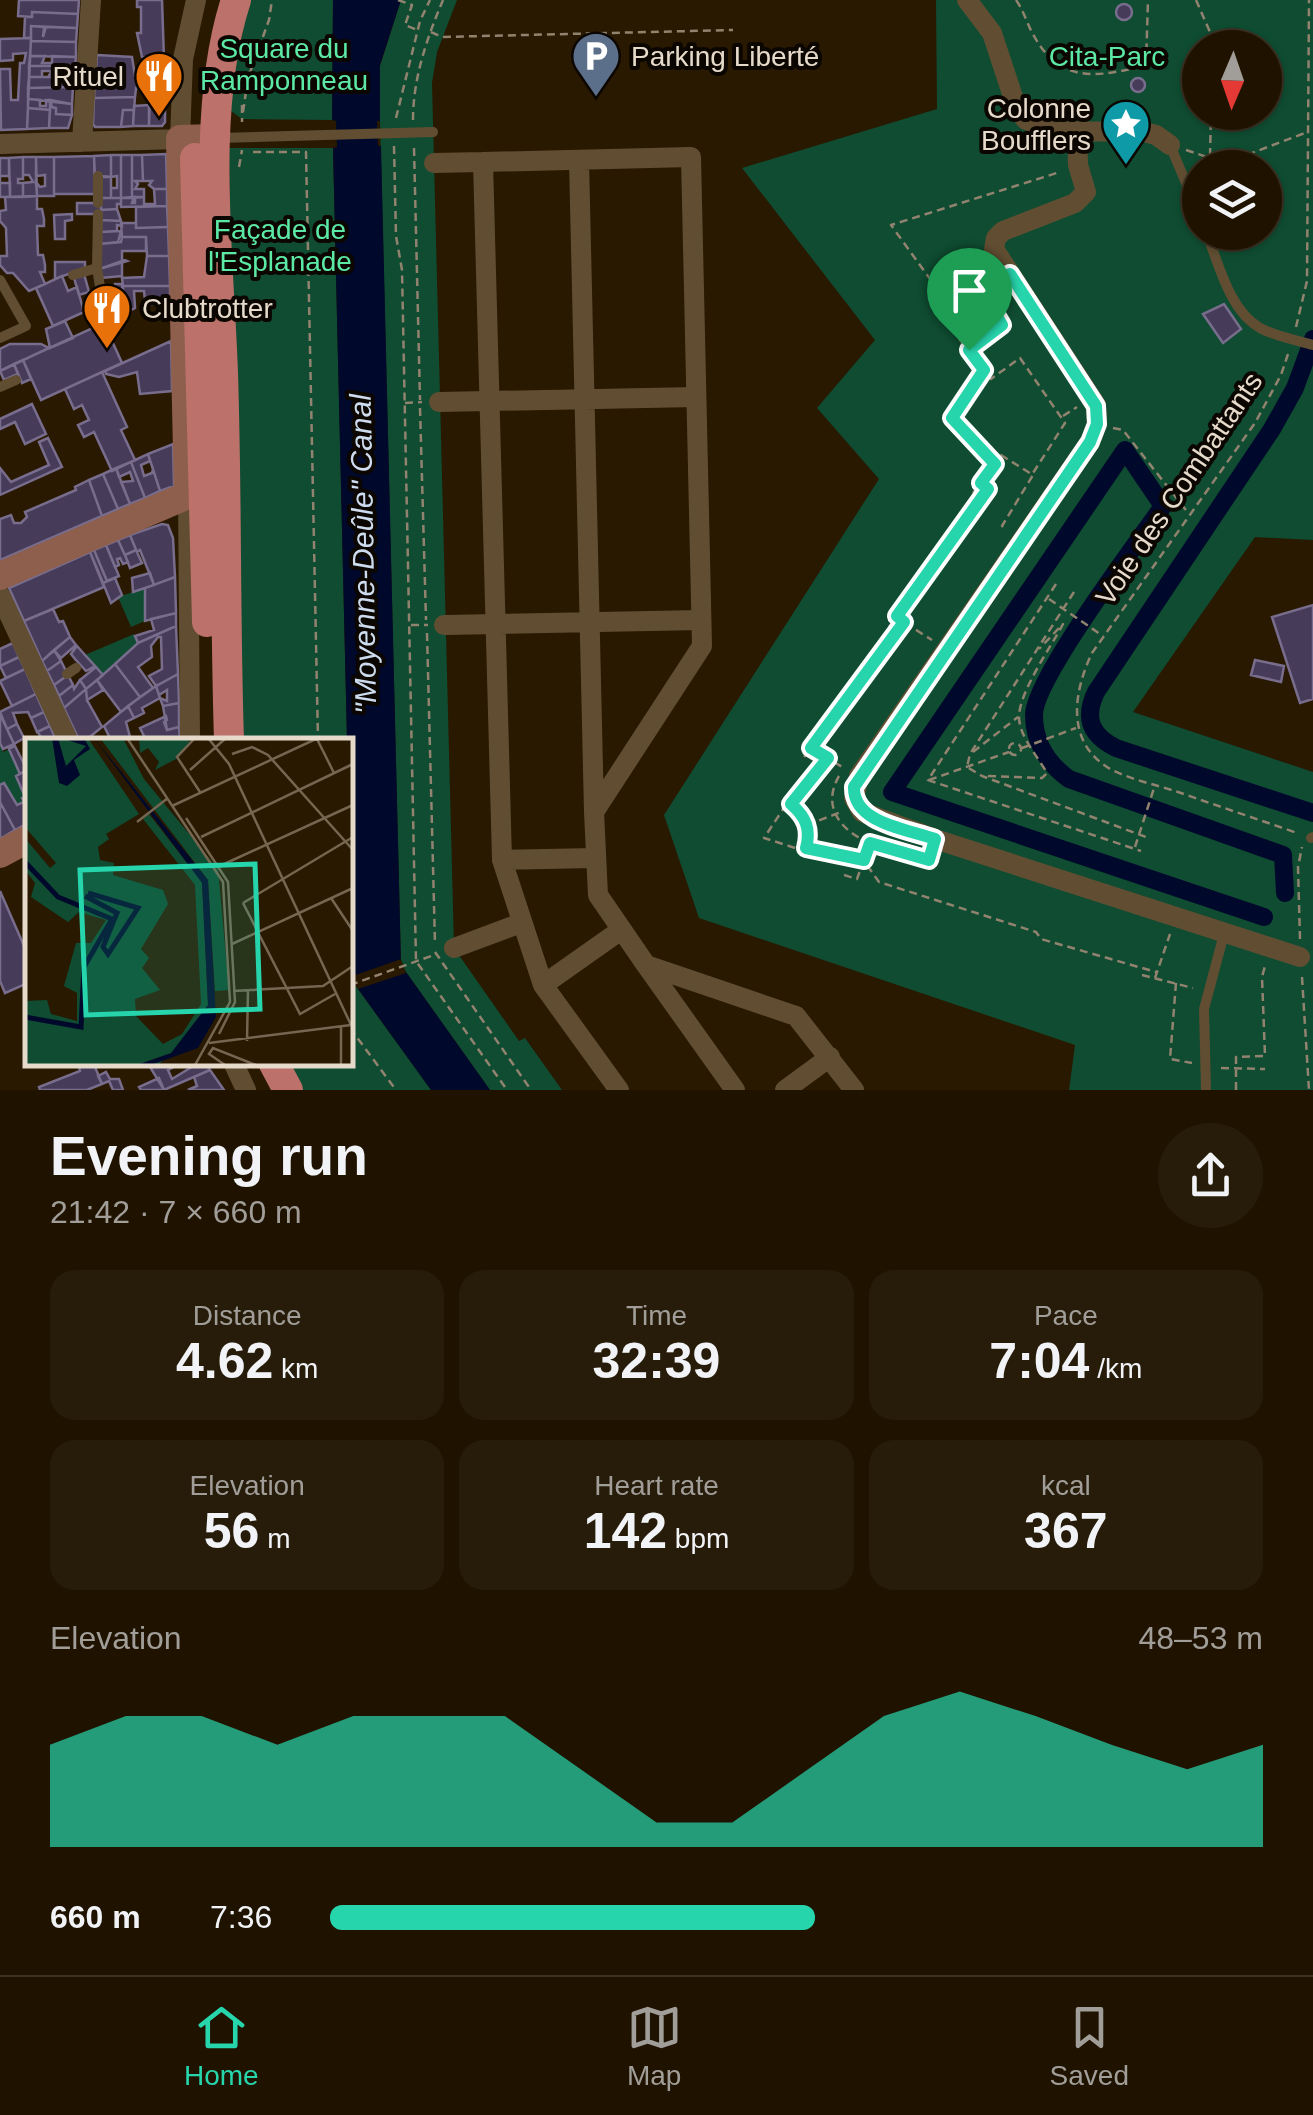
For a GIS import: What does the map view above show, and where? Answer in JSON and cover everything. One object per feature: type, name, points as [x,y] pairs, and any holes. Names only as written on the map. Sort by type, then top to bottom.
[{"type":"main road","points":[[212,738],[196,138],[199,73],[215,0]]},
{"type":"main road","points":[[196,138],[220,71],[236,0]]},
{"type":"main road","points":[[253,1065],[265,1090]]},
{"type":"main road","points":[[275,1065],[288,1090]]},
{"type":"street","points":[[91,0],[92,146]]},
{"type":"street","points":[[196,0],[183,59],[196,138],[188,496],[212,738]]},
{"type":"street","points":[[967,0],[992,32],[1016,109],[1026,120],[1055,131],[1144,132],[1170,145]]},
{"type":"street","points":[[1076,131],[1078,165],[1086,192],[1075,202],[1003,231],[996,238],[994,250],[1096,406],[1097,424],[1090,442],[854,787],[854,798],[862,812],[935,839],[1300,957]]},
{"type":"street","points":[[0,144],[92,146],[196,138]]},
{"type":"street","points":[[434,163],[691,157],[702,646],[594,812]]},
{"type":"street","points":[[579,160],[598,895],[735,1090]]},
{"type":"street","points":[[482,162],[502,860],[543,986],[619,1090]]},
{"type":"street","points":[[439,402],[696,397]]},
{"type":"street","points":[[0,576],[188,496]]},
{"type":"street","points":[[0,594],[49,686],[67,738]]},
{"type":"street","points":[[444,624],[701,620]]},
{"type":"street","points":[[0,854],[25,841]]},
{"type":"street","points":[[502,860],[595,858]]},
{"type":"street","points":[[454,948],[521,923]]},
{"type":"street","points":[[543,986],[621,930]]},
{"type":"street","points":[[646,964],[796,1016],[854,1090]]},
{"type":"street","points":[[785,1090],[830,1057]]},
{"type":"street","points":[[235,1065],[246,1090]]},
{"type":"lane","points":[[196,138],[433,132]]},
{"type":"lane","points":[[1170,145],[1182,174]]},
{"type":"lane","points":[[98,176],[97,268],[101,293],[96,295],[102,319]]},
{"type":"lane","points":[[1213,250],[1233,299],[1250,320],[1262,330],[1313,345]]},
{"type":"lane","points":[[74,275],[97,268]]},
{"type":"lane","points":[[0,280],[26,326],[0,338]]},
{"type":"lane","points":[[0,388],[16,380]]},
{"type":"lane","points":[[1206,1090],[1204,1009],[1224,934]]},
{"type":"path","points":[[253,137],[253,122],[242,119],[248,78],[269,20],[272,0]]},
{"type":"path","points":[[398,0],[412,6],[404,25],[418,30]]},
{"type":"path","points":[[430,0],[390,133],[396,236],[402,270],[416,962],[508,1090]]},
{"type":"path","points":[[414,132],[416,88],[429,31],[443,0]]},
{"type":"path","points":[[1017,2],[1045,53],[1076,74],[1093,76],[1146,64],[1148,0]]},
{"type":"path","points":[[1196,0],[1209,30]]},
{"type":"path","name":"Voie des Combattants","points":[[1078,728],[1075,700],[1079,680],[1103,636],[1255,424],[1281,375],[1303,306],[1307,282],[1310,0]]},
{"type":"path","points":[[429,31],[442,37],[734,30]]},
{"type":"path","points":[[1259,150],[1308,132]]},
{"type":"path","points":[[1170,145],[1185,150]]},
{"type":"path","points":[[242,153],[306,152],[318,738]]},
{"type":"path","points":[[977,344],[891,225],[1048,176]]},
{"type":"path","points":[[969,350],[1002,325],[982,291],[1010,274]]},
{"type":"path","points":[[959,339],[991,379],[1020,358],[1065,422],[1002,526],[1023,539]]},
{"type":"path","points":[[984,370],[952,418],[995,464]]},
{"type":"path","points":[[1062,417],[1070,412]]},
{"type":"path","points":[[1097,424],[1122,430],[1190,515]]},
{"type":"path","points":[[973,493],[1001,455],[1032,475]]},
{"type":"path","points":[[889,626],[988,489],[981,483]]},
{"type":"path","points":[[928,780],[1056,584]]},
{"type":"path","points":[[966,767],[970,754],[1074,592]]},
{"type":"path","points":[[1048,598],[1103,636]]},
{"type":"path","points":[[897,616],[928,637]]},
{"type":"path","points":[[804,756],[904,622]]},
{"type":"path","points":[[970,754],[1019,716],[1030,686],[1063,624],[1033,656]]},
{"type":"path","points":[[982,776],[1045,776],[1019,716]]},
{"type":"path","points":[[1009,752],[1016,756],[1022,748],[1078,728],[1094,754],[1111,769],[1312,837]]},
{"type":"path","points":[[928,780],[1009,752],[1014,743],[1022,748]]},
{"type":"path","points":[[811,748],[844,768]]},
{"type":"path","points":[[789,803],[828,758]]},
{"type":"path","points":[[815,760],[764,838],[848,865]]},
{"type":"path","points":[[966,767],[1146,837]]},
{"type":"path","points":[[928,780],[1141,851]]},
{"type":"path","points":[[1134,849],[1156,784]]},
{"type":"path","points":[[789,803],[807,826],[805,850]]},
{"type":"path","points":[[807,826],[836,814]]},
{"type":"path","points":[[844,875],[857,878],[872,836]]},
{"type":"path","points":[[870,843],[929,860],[935,839]]},
{"type":"path","points":[[805,850],[864,860],[879,882],[1036,932],[1041,939],[1156,972]]},
{"type":"path","points":[[1154,978],[1166,943]]},
{"type":"path","points":[[352,984],[454,948]]},
{"type":"path","points":[[1236,1090],[1236,1057],[1265,1056],[1264,970]]},
{"type":"path","points":[[1142,975],[1208,994]]},
{"type":"path","points":[[1176,983],[1170,1059],[1198,1064]]},
{"type":"path","points":[[352,1031],[396,1090]]},
{"type":"path","points":[[1214,1068],[1265,1069]]},
{"type":"green space","name":"Square du Ramponneau","points":[[249,0],[333,0],[332,120],[242,119],[227,108]]},
{"type":"green space","points":[[401,0],[457,0],[437,52],[432,83],[454,948],[519,1041],[525,1038],[562,1090],[490,1090],[401,965],[380,66]]},
{"type":"green space","name":"Cita-Parc","points":[[936,0],[1313,0],[1313,540],[1255,537],[1133,712],[1313,772],[1313,1090],[1069,1090],[1075,1045],[699,918],[664,815],[879,479],[817,408],[875,340],[742,168],[937,109]]},
{"type":"green space","name":"Façade de l'Esplanade","points":[[229,148],[333,148],[347,738],[236,738]]},
{"type":"green space","points":[[145,588],[145,621],[131,627],[118,597]]},
{"type":"green space","points":[[134,634],[138,643],[103,675],[85,655]]},
{"type":"green space","points":[[0,743],[3,752],[9,749],[20,774],[16,777],[25,797],[17,805],[4,783],[0,785]]},
{"type":"green space","points":[[352,942],[353,982],[431,1090],[296,1090],[282,1065],[352,1065]]},
{"type":"water","name":"\"Moyenne-Deûle\" Canal","points":[[333,0],[401,0],[380,65],[377,121],[381,146],[401,965],[490,1090],[431,1090],[353,982],[352,738],[347,738],[333,148],[337,147],[336,121],[332,120]]},
{"type":"pier","points":[[401,959],[406,973],[358,989],[353,982],[353,976]]},
{"type":"building","points":[[19,0],[79,0],[78,14],[32,12],[32,17],[18,16]]},
{"type":"building","points":[[137,0],[162,0],[164,59],[142,57],[137,33],[141,33],[141,7],[137,7]]},
{"type":"building","points":[[1124,4],[1132,12],[1124,20],[1116,12]]},
{"type":"building","points":[[32,12],[78,14],[77,28],[31,26],[31,38],[24,38],[25,17],[32,17]]},
{"type":"building","points":[[31,26],[44,27],[43,37],[46,27],[77,28],[76,42],[31,41]]},
{"type":"building","points":[[31,38],[27,129],[1,130],[0,69],[10,69],[11,100],[18,100],[20,63],[24,63],[26,53],[0,61],[0,39]]},
{"type":"building","points":[[31,41],[76,42],[76,57],[30,56]]},
{"type":"building","points":[[97,55],[132,57],[135,76],[164,75],[165,90],[136,88],[135,97],[94,98]]},
{"type":"building","points":[[30,56],[45,56],[42,63],[52,63],[52,56],[76,57],[75,66],[29,66]]},
{"type":"building","points":[[29,66],[75,66],[74,77],[48,77],[52,71],[42,71],[42,77],[29,77]]},
{"type":"building","points":[[29,77],[74,77],[73,87],[28,88]]},
{"type":"building","points":[[1138,78],[1145,85],[1138,92],[1131,85]]},
{"type":"building","points":[[73,87],[72,104],[28,99],[28,88]]},
{"type":"building","points":[[150,89],[165,90],[162,126],[149,126]]},
{"type":"building","points":[[135,97],[134,110],[123,110],[121,127],[95,127],[94,98]]},
{"type":"building","points":[[28,99],[40,100],[40,106],[46,106],[46,100],[50,100],[50,110],[28,108]]},
{"type":"building","points":[[50,100],[72,104],[72,115],[56,114]]},
{"type":"building","points":[[149,105],[149,126],[133,126],[134,106]]},
{"type":"building","points":[[50,107],[56,108],[56,114],[72,115],[68,128],[49,128]]},
{"type":"building","points":[[28,108],[50,110],[49,128],[27,129]]},
{"type":"building","points":[[123,110],[134,110],[133,126],[121,127]]},
{"type":"building","points":[[166,154],[167,189],[154,189],[149,185],[152,181],[143,181],[142,155]]},
{"type":"building","points":[[111,155],[121,155],[121,198],[111,198],[111,188],[117,188],[117,176],[111,177]]},
{"type":"building","points":[[111,155],[111,177],[95,177],[94,156]]},
{"type":"building","points":[[121,155],[132,155],[132,198],[121,198]]},
{"type":"building","points":[[132,155],[142,155],[143,181],[135,181],[135,189],[144,189],[144,197],[132,198]]},
{"type":"building","points":[[94,156],[95,194],[54,194],[54,157]]},
{"type":"building","points":[[23,157],[36,157],[37,196],[23,197],[23,183],[33,182],[29,175],[23,175]]},
{"type":"building","points":[[23,157],[23,179],[18,179],[18,183],[23,183],[23,197],[10,197],[9,158]]},
{"type":"building","points":[[36,157],[54,157],[54,196],[37,196],[36,182],[45,186],[45,175],[36,176]]},
{"type":"building","points":[[0,158],[9,158],[9,176],[0,176]]},
{"type":"building","points":[[101,176],[111,177],[111,198],[101,198]]},
{"type":"building","points":[[0,183],[10,183],[10,197],[0,197]]},
{"type":"building","points":[[154,189],[167,189],[167,206],[121,207],[121,198],[134,197],[135,203],[135,197],[144,197],[144,204],[155,204]]},
{"type":"building","points":[[37,196],[37,209],[42,209],[44,219],[44,226],[37,226],[38,255],[43,255],[45,265],[45,272],[40,272],[45,284],[29,291],[0,265],[0,256],[7,256],[6,228],[0,221],[0,211],[6,210],[5,197]]},
{"type":"building","points":[[101,198],[121,198],[121,204],[117,204],[117,209],[101,210]]},
{"type":"building","points":[[77,203],[101,203],[101,214],[77,214]]},
{"type":"building","points":[[167,206],[168,227],[136,228],[136,207]]},
{"type":"building","points":[[117,209],[121,221],[101,220],[101,210]]},
{"type":"building","points":[[72,214],[72,220],[65,221],[65,239],[55,239],[54,215]]},
{"type":"building","points":[[101,220],[121,221],[122,226],[117,225],[117,231],[101,232]]},
{"type":"building","points":[[121,223],[136,223],[136,228],[168,227],[169,256],[147,256],[146,237],[122,237]]},
{"type":"building","points":[[121,231],[118,242],[101,244],[101,232]]},
{"type":"building","points":[[122,237],[146,237],[146,251],[122,251],[122,259],[127,261],[99,269],[99,244],[121,242]]},
{"type":"building","points":[[147,256],[169,256],[170,286],[123,286],[122,278],[144,277]]},
{"type":"building","points":[[122,261],[122,276],[101,278],[99,269]]},
{"type":"building","points":[[55,262],[85,262],[85,268],[55,279]]},
{"type":"building","points":[[84,274],[89,292],[79,295],[74,278]]},
{"type":"building","points":[[62,276],[68,291],[77,287],[84,312],[53,326],[36,288]]},
{"type":"building","points":[[115,284],[122,284],[123,314],[115,318],[113,301]]},
{"type":"building","points":[[123,286],[170,286],[170,298],[150,305],[144,291],[134,291],[135,308],[123,314]]},
{"type":"building","points":[[1224,304],[1241,329],[1223,343],[1203,314]]},
{"type":"building","points":[[65,321],[73,338],[50,348],[46,329]]},
{"type":"building","points":[[99,325],[103,332],[107,330],[122,363],[41,400],[23,360]]},
{"type":"building","points":[[171,341],[172,391],[140,394],[137,372],[119,377],[106,374],[105,371]]},
{"type":"building","points":[[10,344],[41,344],[49,348],[0,371],[0,349]]},
{"type":"building","points":[[23,360],[31,379],[22,383],[14,364]]},
{"type":"building","points":[[14,364],[18,374],[4,380],[0,371]]},
{"type":"building","points":[[102,372],[127,427],[121,430],[135,460],[112,471],[94,432],[84,437],[78,425],[89,420],[82,405],[74,409],[65,389]]},
{"type":"building","points":[[32,404],[46,434],[25,444],[15,422],[0,429],[0,419]]},
{"type":"building","points":[[48,438],[62,467],[0,495],[0,468],[11,482],[49,465],[39,442]]},
{"type":"building","points":[[173,444],[174,486],[160,491],[148,454]]},
{"type":"building","points":[[148,454],[150,461],[141,465],[144,476],[153,469],[160,491],[145,498],[131,462]]},
{"type":"building","points":[[131,462],[145,498],[130,504],[121,482],[133,481],[130,472],[119,477],[116,468]]},
{"type":"building","points":[[116,468],[130,504],[118,509],[103,474]]},
{"type":"building","points":[[103,474],[118,509],[102,516],[89,480]]},
{"type":"building","points":[[89,480],[102,516],[0,560],[0,519],[11,515],[14,523],[21,523],[27,517],[25,512],[76,490]]},
{"type":"building","points":[[168,525],[173,538],[175,577],[154,585],[130,535]]},
{"type":"building","points":[[130,535],[136,550],[125,555],[118,540]]},
{"type":"building","points":[[118,540],[128,562],[123,564],[117,559],[119,565],[115,567],[106,545]]},
{"type":"building","points":[[106,545],[119,576],[107,581],[94,550]]},
{"type":"building","points":[[94,550],[107,581],[103,583],[90,552]]},
{"type":"building","points":[[136,550],[142,563],[130,568],[125,555]]},
{"type":"building","points":[[90,552],[104,587],[24,621],[9,588]]},
{"type":"building","points":[[150,573],[154,585],[133,592],[132,578]]},
{"type":"building","points":[[175,577],[176,613],[145,621],[145,588]]},
{"type":"building","points":[[115,578],[122,595],[111,603],[103,583]]},
{"type":"building","points":[[1313,605],[1313,699],[1300,703],[1272,617]]},
{"type":"building","points":[[53,609],[70,637],[42,661],[24,621]]},
{"type":"building","points":[[176,613],[176,626],[138,643],[135,636],[154,630],[151,619]]},
{"type":"building","points":[[176,626],[178,674],[156,686],[149,676],[162,669],[158,637],[151,646],[152,657],[138,667],[153,688],[140,697],[115,664],[138,643]]},
{"type":"building","points":[[70,637],[76,645],[61,658],[54,650]]},
{"type":"building","points":[[13,643],[19,657],[0,666],[0,649]]},
{"type":"building","points":[[77,646],[95,666],[86,671],[75,659],[71,654]]},
{"type":"building","points":[[54,650],[61,661],[47,671],[42,661]]},
{"type":"building","points":[[19,657],[25,669],[6,678],[0,666]]},
{"type":"building","points":[[1255,660],[1284,666],[1281,682],[1251,675]]},
{"type":"building","points":[[61,661],[68,675],[54,685],[47,671]]},
{"type":"building","points":[[115,664],[140,697],[121,712],[97,680]]},
{"type":"building","points":[[96,667],[103,675],[86,689],[80,680]]},
{"type":"building","points":[[25,669],[36,694],[12,706],[0,681]]},
{"type":"building","points":[[178,674],[179,703],[163,706],[160,698],[167,701],[167,690],[159,695],[156,686]]},
{"type":"building","points":[[68,675],[73,685],[59,696],[54,685]]},
{"type":"building","points":[[80,680],[86,689],[64,708],[59,696],[73,685],[74,689]]},
{"type":"building","points":[[97,680],[103,690],[87,700],[86,689]]},
{"type":"building","points":[[156,686],[160,698],[142,708],[144,713],[134,718],[128,706]]},
{"type":"building","points":[[86,689],[87,700],[102,727],[88,738],[78,738],[64,708]]},
{"type":"building","points":[[36,694],[44,712],[31,718],[28,712],[13,713],[17,724],[7,729],[0,712]]},
{"type":"building","points":[[179,703],[179,727],[167,730],[163,706]]},
{"type":"building","points":[[128,706],[134,718],[126,722],[130,737],[110,738],[104,726]]},
{"type":"building","points":[[44,712],[50,726],[37,732],[31,718]]},
{"type":"building","points":[[0,714],[14,744],[3,749],[0,743]]},
{"type":"building","points":[[166,716],[167,730],[179,727],[180,738],[145,738],[140,728]]},
{"type":"building","points":[[17,724],[24,738],[14,744],[7,729]]},
{"type":"building","points":[[50,726],[55,738],[41,738],[38,732]]},
{"type":"building","points":[[15,746],[25,771],[20,774],[9,749]]},
{"type":"building","points":[[25,771],[25,797],[16,776]]},
{"type":"building","points":[[4,783],[17,805],[24,802],[25,797],[25,825],[15,830],[0,802],[0,785]]},
{"type":"building","points":[[0,802],[15,830],[0,839]]},
{"type":"building","points":[[0,891],[25,948],[25,984],[5,993],[0,981]]},
{"type":"building","points":[[79,1065],[94,1065],[102,1084],[87,1090],[40,1090],[39,1087],[80,1071]]},
{"type":"building","points":[[149,1065],[178,1065],[168,1070],[172,1079],[195,1065],[207,1065],[210,1070],[164,1090]]},
{"type":"building","points":[[210,1070],[224,1090],[188,1090],[197,1086],[194,1077]]},
{"type":"building","points":[[106,1072],[110,1079],[119,1079],[123,1090],[113,1090],[109,1081],[102,1084],[98,1076]]},
{"type":"building","points":[[159,1078],[164,1090],[139,1087]]},
{"type":"waterway","points":[[1313,339],[1295,388],[1272,429],[1096,692],[1090,710],[1096,732],[1116,748],[1313,813]]},
{"type":"waterway","points":[[1264,917],[892,792],[1125,450],[1163,506],[1089,610],[1051,672],[1034,715],[1040,743],[1049,759],[1069,779],[1283,855],[1285,893]]},
{"type":"place","name":"Parking Liberté","points":[[596,98]]},
{"type":"place","name":"Rituel","points":[[159,118]]},
{"type":"place","name":"Colonne Boufflers","points":[[1126,166]]},
{"type":"place","name":"Clubtrotter","points":[[107,350]]},
{"type":"route","points":[[1010,274],[1096,406],[1097,424],[1090,442],[854,787],[854,798],[862,812],[935,839],[929,860],[870,843],[864,860],[806,848],[809,830],[791,804],[828,758],[811,748],[904,622],[897,616],[988,489],[981,483],[995,464],[952,418],[984,370],[969,350],[1002,325],[982,291],[1010,274]]}]
